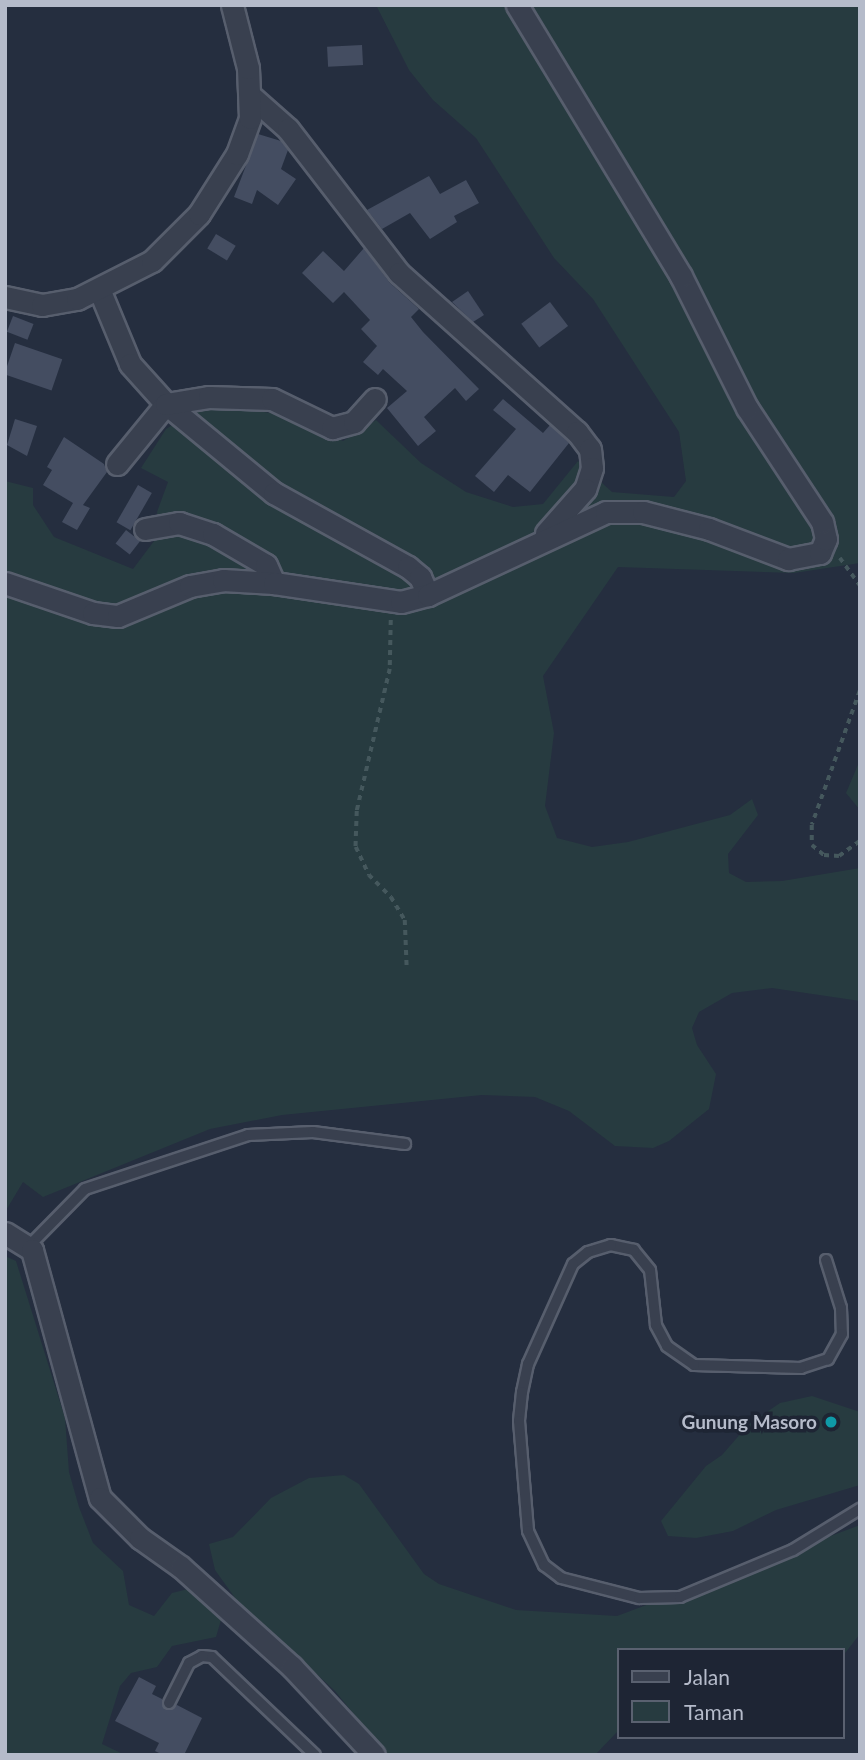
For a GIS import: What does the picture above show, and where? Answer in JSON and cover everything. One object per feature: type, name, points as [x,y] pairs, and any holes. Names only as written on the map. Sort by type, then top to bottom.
[{"type":"street","points":[[5,297],[54,305],[99,289],[152,261],[199,214],[237,154],[252,97],[232,5]]},
{"type":"street","points":[[5,583],[93,613],[118,616],[204,581],[274,583],[388,601],[428,595],[606,512],[656,515],[788,559],[820,553],[826,539],[822,522],[747,408],[681,276],[517,5]]},
{"type":"street","points":[[252,97],[288,129],[399,273],[577,432],[590,449],[592,468],[584,489],[537,544]]},
{"type":"street","points":[[99,289],[130,364],[166,404],[274,494],[408,567],[420,577],[428,595]]},
{"type":"street","points":[[117,464],[166,404],[208,397],[272,399],[332,428],[354,422],[375,399]]},
{"type":"street","points":[[145,529],[178,523],[213,534],[265,565],[274,583]]},
{"type":"street","points":[[5,1233],[28,1247],[100,1498],[140,1538],[181,1567],[292,1667],[374,1755]]},
{"type":"lane","points":[[28,1247],[85,1189],[248,1135],[313,1132],[405,1144]]},
{"type":"lane","points":[[826,1260],[841,1308],[842,1334],[828,1359],[801,1368],[694,1365],[667,1346],[656,1325],[650,1270],[634,1250],[611,1245],[588,1252],[573,1264],[527,1364],[522,1392],[519,1421],[527,1531],[544,1565],[561,1578],[639,1598],[680,1597],[793,1550],[860,1509]]},
{"type":"lane","points":[[169,1703],[189,1663],[202,1656],[212,1657],[315,1755]]},
{"type":"path","points":[[826,539],[860,586]]},
{"type":"path","points":[[388,601],[393,637],[390,669],[357,811],[356,847],[369,875],[391,897],[405,920],[407,969]]},
{"type":"path","points":[[860,691],[812,825],[812,845],[824,855],[839,856],[860,841]]},
{"type":"green space","points":[[376,5],[860,5],[860,563],[794,573],[618,567],[543,676],[554,733],[545,806],[557,838],[592,847],[628,842],[730,815],[752,799],[758,815],[728,854],[729,873],[746,882],[782,881],[860,868],[860,1001],[772,988],[732,993],[699,1012],[692,1028],[697,1045],[716,1074],[709,1109],[669,1141],[653,1148],[615,1146],[569,1111],[535,1097],[482,1095],[282,1115],[210,1129],[43,1197],[23,1182],[5,1212],[5,481],[33,488],[33,505],[54,537],[133,569],[160,533],[157,512],[168,482],[141,468],[166,429],[203,406],[230,406],[293,417],[343,441],[376,420],[421,463],[466,492],[513,507],[543,504],[578,461],[612,492],[674,497],[686,481],[679,432],[593,299],[554,258],[476,138],[433,100],[409,70]]},
{"type":"green space","points":[[860,760],[860,810],[846,793]]},
{"type":"green space","points":[[5,1256],[16,1261],[65,1418],[69,1472],[79,1507],[93,1543],[123,1571],[129,1605],[154,1616],[172,1593],[188,1589],[221,1620],[216,1637],[172,1646],[157,1667],[131,1673],[120,1686],[102,1744],[125,1755],[5,1755]]},
{"type":"green space","points":[[812,1396],[860,1412],[860,1485],[776,1510],[733,1531],[696,1538],[668,1536],[661,1521],[706,1466],[722,1455],[749,1424],[780,1403]]},
{"type":"green space","points":[[344,1475],[359,1484],[424,1574],[439,1584],[516,1610],[617,1616],[860,1525],[860,1634],[844,1654],[844,1648],[616,1648],[616,1733],[595,1755],[387,1755],[335,1691],[238,1602],[215,1570],[209,1544],[233,1537],[271,1498],[309,1478]]},
{"type":"building","points":[[362,45],[363,65],[328,67],[327,47]]},
{"type":"building","points":[[258,134],[281,141],[288,150],[281,169],[296,179],[278,205],[257,190],[252,204],[234,197]]},
{"type":"building","points":[[429,176],[440,194],[466,180],[479,203],[454,216],[457,222],[430,239],[410,213],[382,229],[367,210]]},
{"type":"building","points":[[216,234],[236,246],[227,260],[207,249]]},
{"type":"building","points":[[364,248],[390,283],[419,309],[411,317],[423,332],[479,389],[466,401],[455,388],[424,417],[436,431],[418,446],[387,408],[407,391],[383,369],[378,375],[363,362],[377,346],[361,329],[370,320],[344,292],[333,303],[302,273],[323,251],[344,271]]},
{"type":"building","points":[[468,291],[484,315],[473,322],[452,302]]},
{"type":"building","points":[[550,302],[568,326],[539,348],[521,324]]},
{"type":"building","points":[[13,316],[34,324],[27,340],[7,332]]},
{"type":"building","points":[[15,343],[62,359],[52,390],[5,374]]},
{"type":"building","points":[[503,399],[543,433],[550,425],[569,443],[530,492],[508,475],[494,492],[475,476],[516,429],[493,410]]},
{"type":"building","points":[[15,419],[37,426],[27,456],[7,445]]},
{"type":"building","points":[[64,437],[104,464],[107,472],[83,505],[90,508],[77,530],[62,522],[73,503],[43,485],[52,470],[47,467]]},
{"type":"building","points":[[138,485],[152,493],[130,530],[117,522]]},
{"type":"building","points":[[126,530],[140,541],[130,554],[116,543]]},
{"type":"building","points":[[139,1677],[156,1686],[152,1694],[162,1699],[165,1710],[177,1705],[202,1718],[184,1755],[163,1755],[155,1751],[159,1743],[115,1721]]},
{"type":"place","name":"Gunung Masoro","points":[[831,1422]]}]
